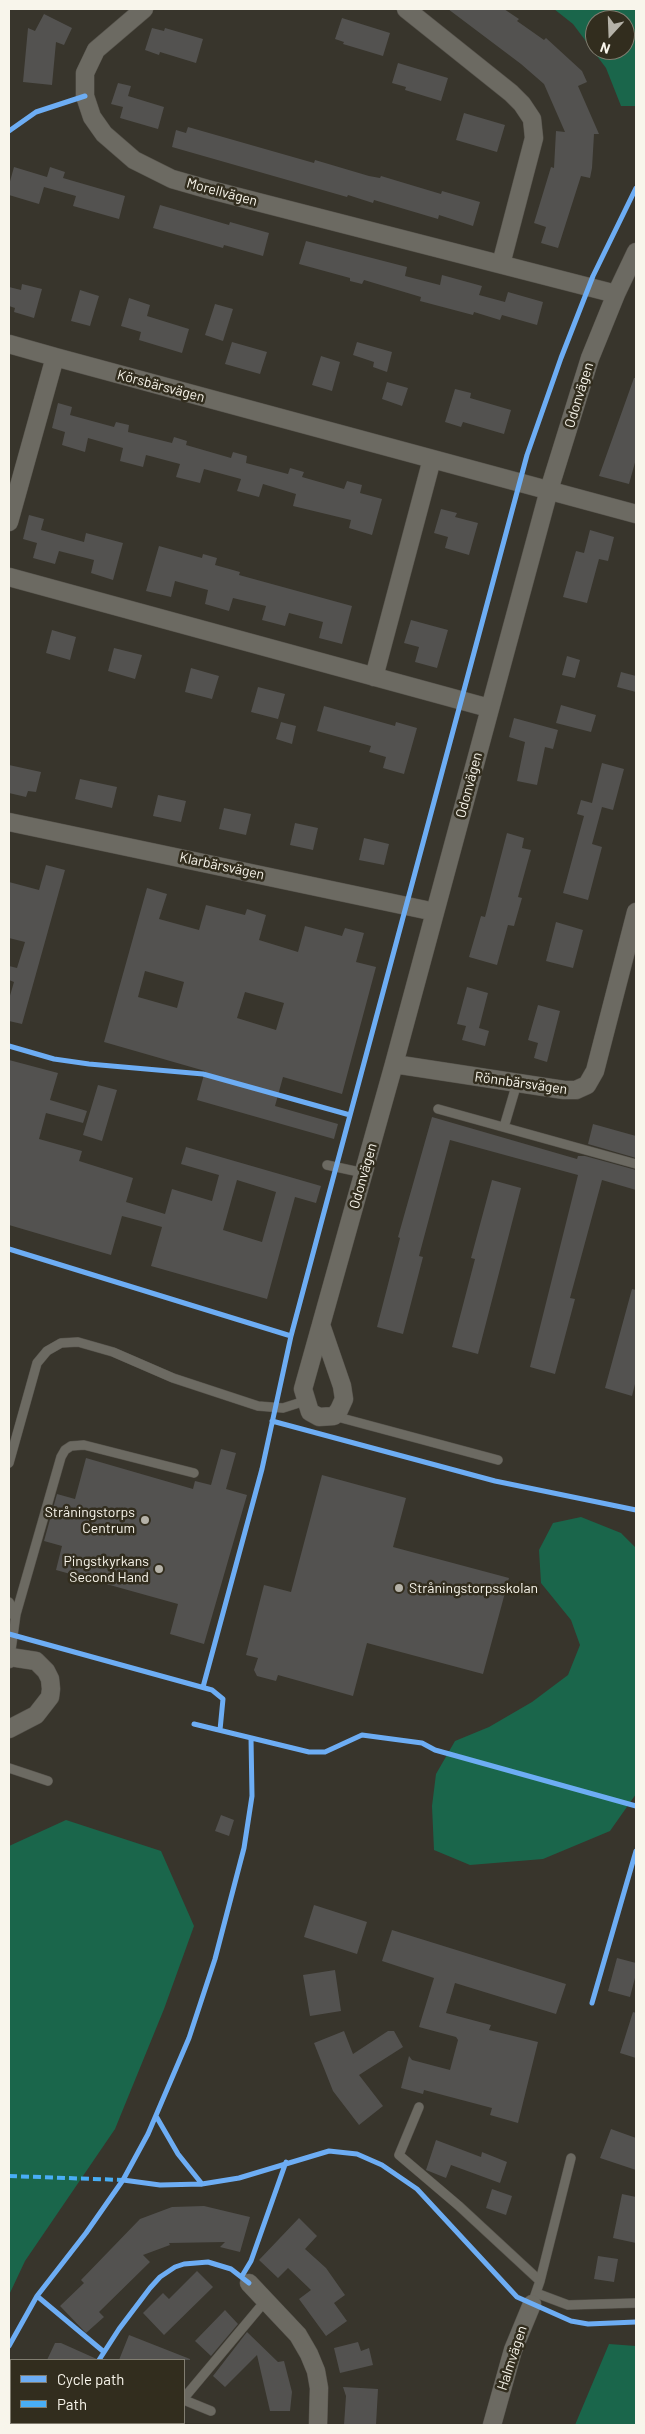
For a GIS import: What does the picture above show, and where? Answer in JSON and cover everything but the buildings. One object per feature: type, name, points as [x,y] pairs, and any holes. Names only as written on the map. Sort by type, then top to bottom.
[{"type":"street","name":"Morellvägen","points":[[144,9],[96,50],[86,73],[85,96],[92,117],[104,134],[134,160],[172,179],[207,189],[616,294]]},
{"type":"street","points":[[406,9],[511,93],[522,104],[532,119],[534,138],[501,264]]},
{"type":"street","name":"Odonvägen","points":[[306,1401],[303,1389],[394,1064],[549,490],[590,358],[616,294],[636,252]]},
{"type":"street","name":"Körsbärsvägen","points":[[9,344],[636,514]]},
{"type":"street","points":[[9,522],[55,357]]},
{"type":"street","points":[[374,677],[432,459]]},
{"type":"street","points":[[9,577],[489,708]]},
{"type":"street","name":"Klarbärsvägen","points":[[9,822],[435,912]]},
{"type":"street","name":"Rönnbärsvägen","points":[[394,1064],[576,1090],[587,1085],[595,1072],[636,912]]},
{"type":"street","points":[[306,1401],[310,1412],[319,1417],[334,1416],[344,1399],[342,1386],[321,1325]]},
{"type":"street","points":[[9,1658],[36,1662],[46,1670],[50,1679],[51,1689],[50,1697],[36,1715],[9,1729]]},
{"type":"street","points":[[249,2283],[298,2335],[309,2354],[316,2371],[319,2388],[318,2425]]},
{"type":"street","name":"Halmvägen","points":[[492,2425],[513,2350],[534,2299]]},
{"type":"lane","points":[[504,1127],[517,1083]]},
{"type":"lane","points":[[438,1109],[636,1164]]},
{"type":"lane","points":[[327,1165],[364,1172]]},
{"type":"lane","points":[[9,1463],[37,1363],[47,1351],[61,1343],[78,1342],[113,1352],[173,1378],[258,1406],[283,1408],[306,1401]]},
{"type":"lane","points":[[334,1416],[498,1460]]},
{"type":"lane","points":[[9,1658],[12,1614],[60,1457],[65,1450],[71,1446],[84,1446],[194,1473]]},
{"type":"lane","points":[[9,1602],[12,1614]]},
{"type":"lane","points":[[9,1768],[48,1781]]},
{"type":"lane","points":[[419,2107],[399,2155],[459,2206],[540,2282]]},
{"type":"lane","name":"Halmvägen","points":[[534,2299],[571,2158]]},
{"type":"lane","points":[[534,2299],[568,2305],[636,2303]]},
{"type":"lane","points":[[185,2398],[266,2300]]},
{"type":"lane","points":[[185,2399],[211,2411]]},
{"type":"green space","points":[[554,9],[636,9],[636,106],[621,106],[606,68],[600,60],[635,60],[635,10],[585,10],[585,40],[573,24]]},
{"type":"green space","points":[[581,1517],[621,1533],[636,1548],[636,1794],[610,1831],[543,1859],[470,1865],[434,1850],[432,1806],[436,1774],[455,1741],[489,1727],[532,1702],[568,1675],[580,1645],[571,1620],[541,1583],[539,1550],[553,1523]]},
{"type":"green space","points":[[66,1820],[161,1851],[194,1926],[164,2009],[115,2129],[25,2261],[9,2295],[9,1846]]},
{"type":"green space","points":[[609,2344],[636,2346],[636,2425],[575,2425]]},
{"type":"marked path","points":[[9,2176],[123,2180]]},
{"type":"cycle path","points":[[9,131],[36,112],[85,96]]},
{"type":"cycle path","points":[[203,1687],[262,1469],[291,1336],[527,455],[561,358],[593,276],[636,188]]},
{"type":"cycle path","points":[[9,1046],[54,1059],[203,1074],[350,1115]]},
{"type":"cycle path","points":[[9,1249],[291,1336]]},
{"type":"cycle path","points":[[272,1421],[495,1481],[636,1510]]},
{"type":"cycle path","points":[[9,1634],[212,1690],[223,1699],[220,1730]]},
{"type":"cycle path","points":[[194,1724],[309,1752],[325,1752],[362,1735],[422,1743],[435,1750],[636,1806]]},
{"type":"cycle path","points":[[9,2346],[37,2296],[86,2233],[123,2180],[148,2134],[189,2038],[215,1959],[244,1848],[252,1796],[251,1738]]},
{"type":"cycle path","points":[[592,2003],[636,1851]]},
{"type":"cycle path","points":[[156,2116],[178,2154],[202,2184]]},
{"type":"cycle path","points":[[123,2180],[160,2185],[202,2184],[239,2178],[329,2151],[357,2154],[382,2165],[417,2189],[517,2297],[571,2321],[588,2324],[636,2322]]},
{"type":"cycle path","points":[[242,2276],[251,2261],[286,2162]]},
{"type":"cycle path","points":[[100,2359],[119,2329],[150,2288],[160,2277],[175,2267],[184,2264],[208,2262],[231,2269],[249,2283]]},
{"type":"cycle path","points":[[37,2296],[104,2352]]},
{"type":"place","name":"Stråningstorps Centrum","points":[[145,1520]]},
{"type":"place","name":"Pingstkyrkans Second Hand","points":[[159,1569]]},
{"type":"place","name":"Stråningstorpsskolan","points":[[399,1588]]}]
